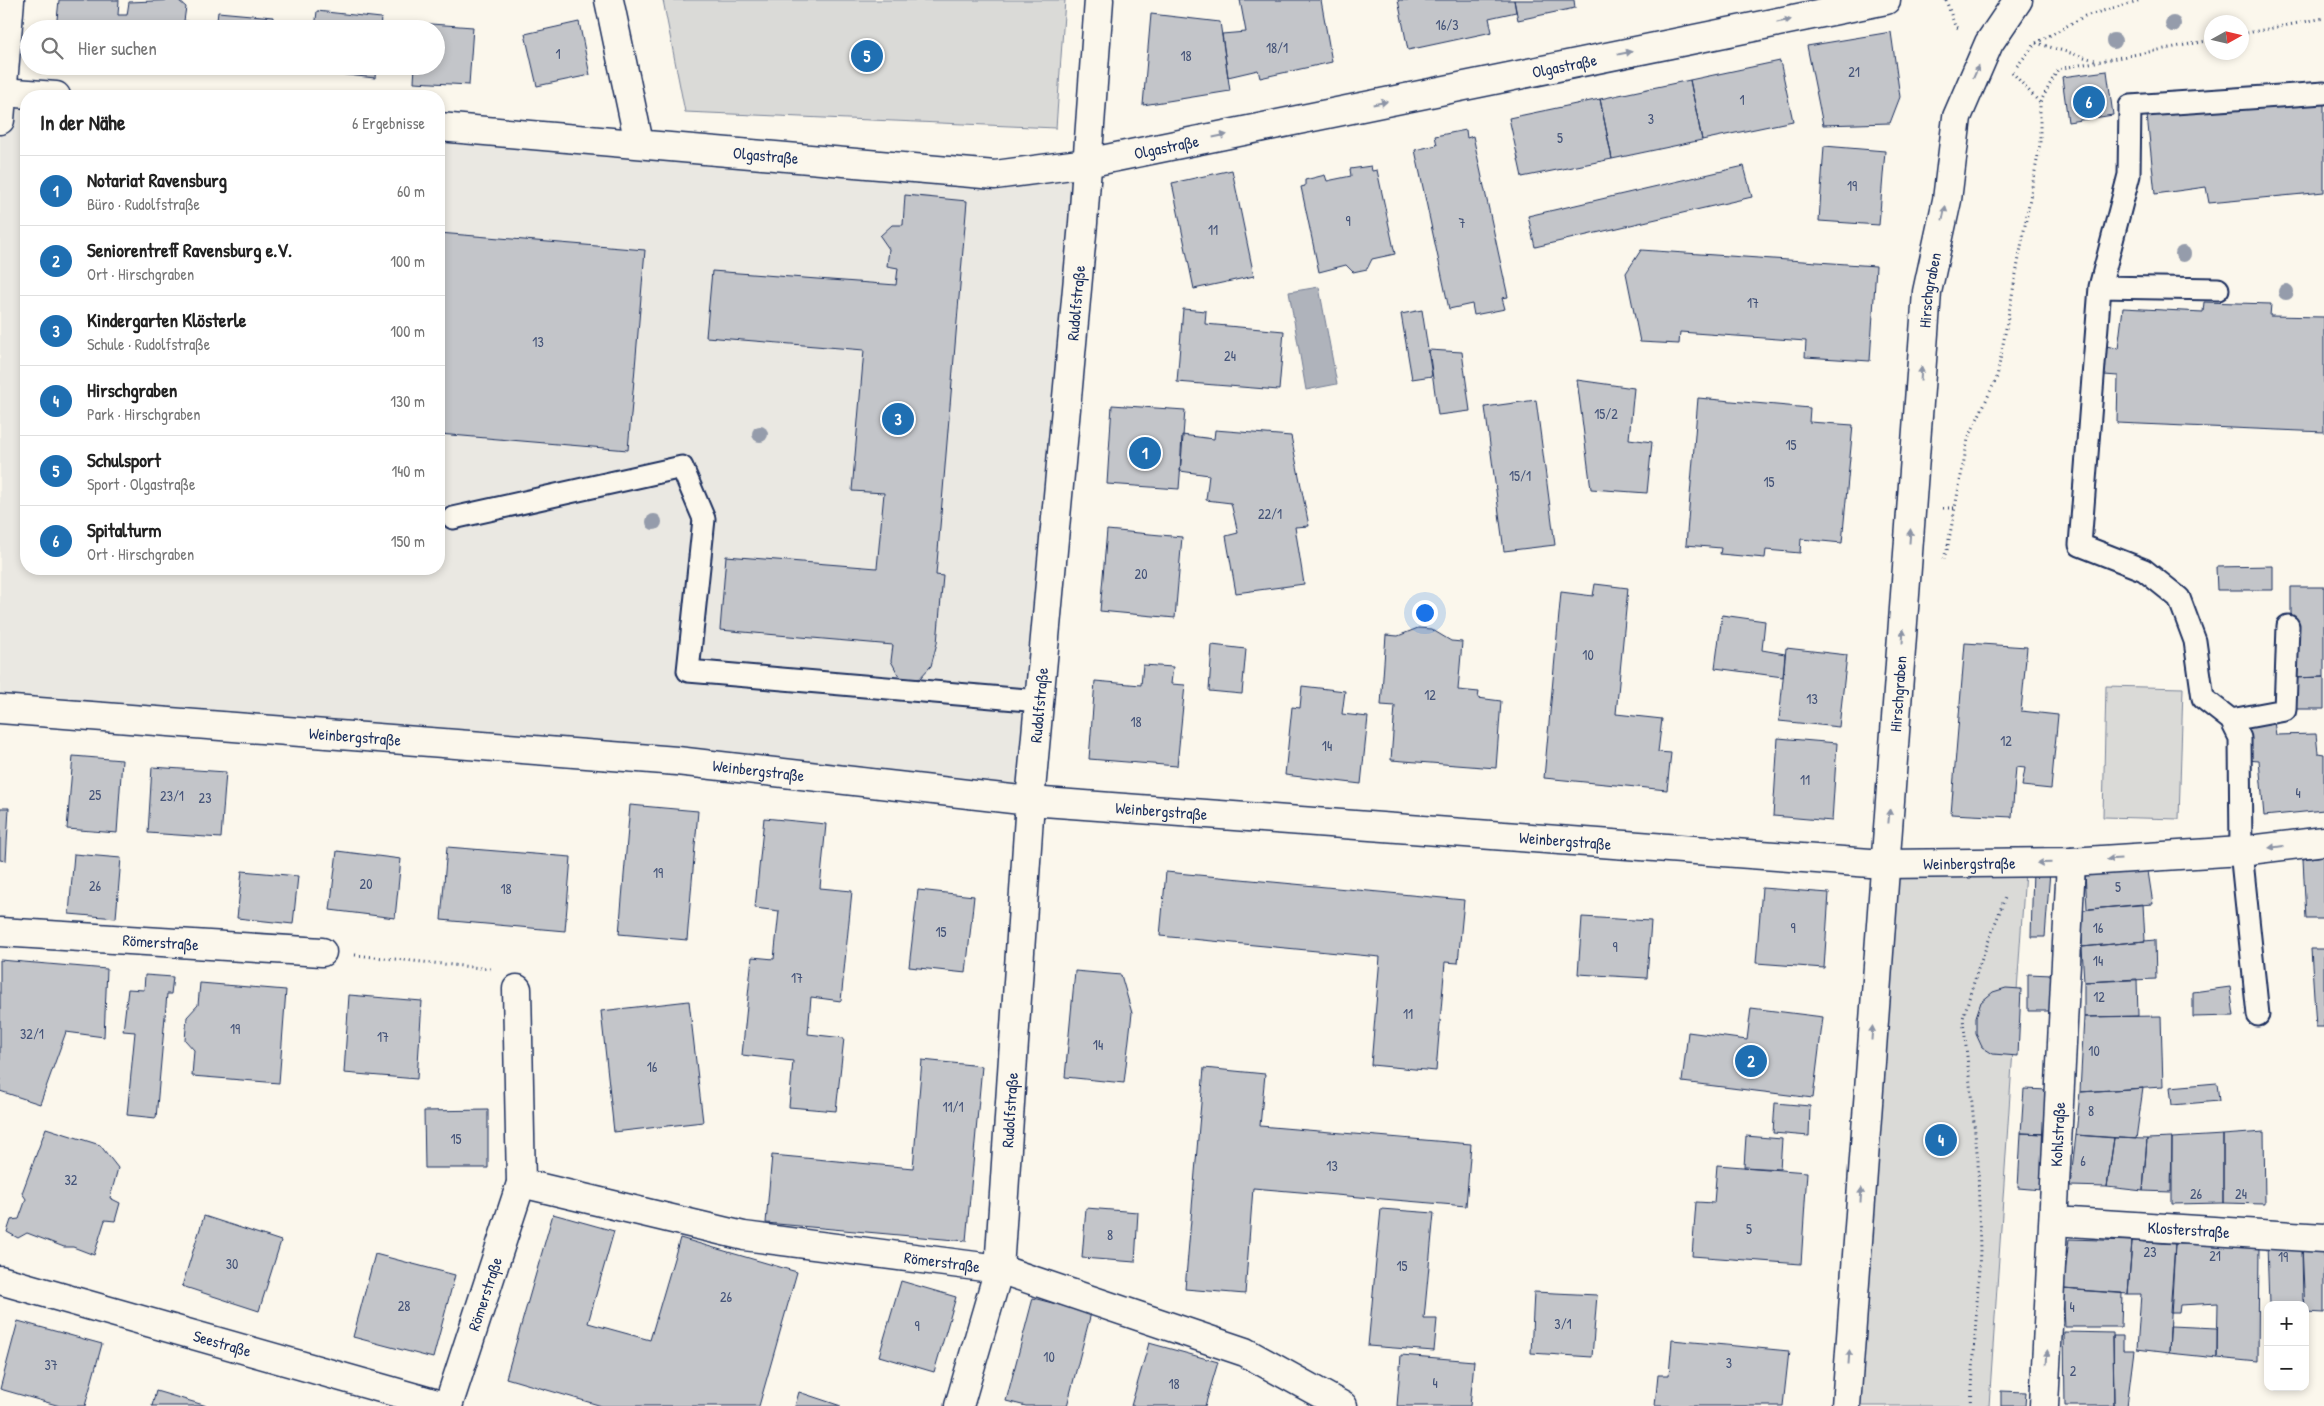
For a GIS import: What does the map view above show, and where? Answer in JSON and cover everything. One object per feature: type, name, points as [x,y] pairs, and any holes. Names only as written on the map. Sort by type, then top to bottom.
[{"type":"street","points":[[0,120],[10,0]]},
{"type":"street","points":[[608,0],[638,143]]},
{"type":"street","name":"Rudolfstraße","points":[[959,1406],[999,1269],[1030,801],[1087,163],[1099,0]]},
{"type":"street","name":"Olgastraße","points":[[445,127],[995,175],[1087,163],[1886,0]]},
{"type":"street","name":"Hirschgraben","points":[[1846,1406],[1927,292],[1947,200],[1957,117],[1989,42],[2018,0]]},
{"type":"street","points":[[2,92],[20,93]]},
{"type":"street","name":"Weinbergstraße","points":[[0,708],[677,761],[1030,801],[1884,864],[2071,862],[2241,851],[2324,840]]},
{"type":"street","name":"Kohlstraße","points":[[2044,1406],[2071,862]]},
{"type":"street","name":"Römerstraße","points":[[0,932],[322,952]]},
{"type":"street","name":"Römerstraße","points":[[448,1406],[521,1183],[517,989]]},
{"type":"street","name":"Römerstraße","points":[[521,1183],[744,1236],[999,1269],[1245,1352],[1343,1406]]},
{"type":"street","name":"Klosterstraße","points":[[2054,1221],[2324,1238]]},
{"type":"street","name":"Seestraße","points":[[0,1280],[444,1406]]},
{"type":"lane","points":[[2258,1015],[2241,851],[2240,738],[2231,720],[2203,698],[2195,641],[2179,598],[2144,570],[2080,545],[2100,287],[2129,175],[2130,106],[2324,92]]},
{"type":"lane","points":[[2100,287],[2218,289]]},
{"type":"lane","points":[[453,518],[682,467],[704,519],[688,671],[1039,701]]},
{"type":"lane","points":[[2231,720],[2285,710],[2288,626]]},
{"type":"path","points":[[2012,72],[2036,43],[2085,16],[2141,0]]},
{"type":"path","points":[[2249,33],[2324,18]]},
{"type":"path","points":[[1907,585],[1934,575],[1947,550],[1968,439],[1996,377],[2040,144],[2040,103],[2058,69],[2204,42]]},
{"type":"path","points":[[2036,43],[2099,62]]},
{"type":"path","points":[[1971,1406],[1980,1251],[1978,1160],[1963,1018],[1978,969],[2018,863]]},
{"type":"path","points":[[322,952],[506,970],[517,989]]},
{"type":"shaded area","points":[[663,0],[1065,0],[1056,128],[685,112]]},
{"type":"shaded area","points":[[20,102],[20,575],[445,575],[445,128],[995,175],[1087,163],[1030,801],[0,709],[0,120]]},
{"type":"shaded area","points":[[1319,287],[1337,384],[1306,390],[1289,292]]},
{"type":"shaded area","points":[[2106,686],[2183,688],[2179,819],[2103,817]]},
{"type":"shaded area","points":[[2025,872],[1989,1406],[1857,1406],[1893,873]]},
{"type":"building","points":[[59,0],[119,0],[118,15],[127,15],[129,2],[178,0],[186,7],[184,20],[57,20]]},
{"type":"building","points":[[1240,0],[1321,0],[1332,62],[1260,78],[1258,70],[1228,77],[1222,34],[1246,32]]},
{"type":"building","points":[[1398,0],[1514,0],[1516,12],[1489,18],[1492,32],[1408,50]]},
{"type":"building","points":[[1514,0],[1574,0],[1575,8],[1518,20]]},
{"type":"building","points":[[317,11],[381,18],[381,20],[316,20]]},
{"type":"building","points":[[218,12],[273,17],[273,20],[217,20]]},
{"type":"building","points":[[1151,14],[1220,22],[1230,91],[1143,105]]},
{"type":"building","points":[[579,22],[590,75],[537,86],[525,34]]},
{"type":"building","points":[[445,25],[473,27],[469,85],[414,82],[414,75],[445,75]]},
{"type":"building","points":[[1891,32],[1900,97],[1890,123],[1823,125],[1807,46]]},
{"type":"building","points":[[1780,61],[1793,121],[1702,140],[1690,80]]},
{"type":"building","points":[[2107,71],[2113,115],[2068,122],[2062,77]]},
{"type":"building","points":[[348,75],[375,75],[375,78]]},
{"type":"building","points":[[1690,80],[1702,140],[1612,159],[1600,99]]},
{"type":"building","points":[[1600,99],[1612,159],[1522,177],[1509,118]]},
{"type":"building","points":[[2324,101],[2324,192],[2209,203],[2206,187],[2155,194],[2147,115]]},
{"type":"building","points":[[1466,130],[1467,138],[1473,136],[1508,297],[1502,298],[1505,309],[1474,315],[1472,304],[1449,309],[1415,150],[1437,145],[1435,136]]},
{"type":"building","points":[[1824,146],[1885,151],[1879,225],[1819,221]]},
{"type":"building","points":[[1371,166],[1372,171],[1377,170],[1395,254],[1372,259],[1367,269],[1353,272],[1346,265],[1319,272],[1301,187],[1305,186],[1305,180],[1325,175],[1327,181],[1351,176],[1350,169]]},
{"type":"building","points":[[1744,166],[1752,197],[1535,247],[1528,216]]},
{"type":"building","points":[[1232,170],[1254,276],[1194,289],[1172,183]]},
{"type":"building","points":[[905,195],[967,201],[936,575],[943,576],[937,643],[931,666],[919,679],[900,678],[891,661],[893,645],[720,630],[726,556],[877,568],[884,493],[852,491],[864,350],[706,337],[712,271],[896,285],[898,268],[887,266],[889,249],[880,236],[892,225],[903,225]]},
{"type":"building","points":[[445,233],[645,250],[628,450],[445,435]]},
{"type":"building","points":[[1641,250],[1876,266],[1870,361],[1805,357],[1806,341],[1680,332],[1679,344],[1640,342],[1626,273]]},
{"type":"building","points":[[2204,302],[2271,304],[2270,316],[2324,317],[2324,432],[2117,423],[2118,376],[2104,375],[2107,346],[2118,349],[2123,308],[2203,312]]},
{"type":"building","points":[[1183,309],[1206,311],[1205,324],[1284,331],[1279,390],[1177,382]]},
{"type":"building","points":[[1422,310],[1432,376],[1412,379],[1401,314]]},
{"type":"building","points":[[1429,350],[1462,352],[1470,411],[1438,415]]},
{"type":"building","points":[[1577,380],[1634,388],[1629,439],[1652,442],[1647,493],[1591,489]]},
{"type":"building","points":[[1698,398],[1810,408],[1809,422],[1853,425],[1842,543],[1801,539],[1800,553],[1766,550],[1765,558],[1720,554],[1721,548],[1686,545]]},
{"type":"building","points":[[1536,400],[1555,545],[1504,551],[1485,407]]},
{"type":"building","points":[[1112,405],[1185,410],[1179,489],[1107,484]]},
{"type":"building","points":[[1215,430],[1291,436],[1309,526],[1295,527],[1304,584],[1236,593],[1226,536],[1238,533],[1231,503],[1206,500],[1209,475],[1180,471],[1182,435],[1214,439]]},
{"type":"building","points":[[1107,530],[1182,537],[1175,618],[1100,611]]},
{"type":"building","points":[[2273,566],[2273,590],[2217,590],[2216,567]]},
{"type":"building","points":[[1595,584],[1628,588],[1616,714],[1662,719],[1658,752],[1671,753],[1667,790],[1544,778],[1561,592],[1593,596]]},
{"type":"building","points":[[2291,587],[2324,587],[2324,677],[2291,678]]},
{"type":"building","points":[[1722,615],[1765,621],[1762,650],[1785,654],[1783,677],[1715,668]]},
{"type":"building","points":[[1418,628],[1431,629],[1451,641],[1462,642],[1458,690],[1479,692],[1478,698],[1501,701],[1496,768],[1391,760],[1395,706],[1381,705],[1386,635],[1398,636]]},
{"type":"building","points":[[1965,643],[2027,647],[2021,711],[2058,715],[2051,789],[2022,786],[2025,768],[2016,767],[2012,817],[1951,814]]},
{"type":"building","points":[[1212,645],[1246,649],[1242,694],[1209,691]]},
{"type":"building","points":[[1786,648],[1847,655],[1839,727],[1779,721]]},
{"type":"building","points":[[1143,665],[1173,667],[1171,684],[1185,685],[1177,766],[1089,759],[1095,681],[1141,685]]},
{"type":"building","points":[[2324,677],[2324,709],[2293,709],[2291,678]]},
{"type":"building","points":[[1302,686],[1345,691],[1342,714],[1368,717],[1361,784],[1285,775],[1292,707],[1300,708]]},
{"type":"building","points":[[2247,722],[2274,722],[2276,735],[2316,734],[2318,753],[2324,754],[2324,810],[2264,816],[2259,761],[2246,760]]},
{"type":"building","points":[[1778,738],[1837,743],[1832,821],[1773,816]]},
{"type":"building","points":[[73,756],[122,760],[117,833],[67,829]]},
{"type":"building","points":[[152,767],[226,772],[221,838],[148,833]]},
{"type":"building","points":[[630,805],[698,811],[687,940],[619,934]]},
{"type":"building","points":[[0,808],[9,808],[6,861],[0,860]]},
{"type":"building","points":[[764,818],[826,824],[820,888],[852,891],[841,1001],[811,997],[808,1034],[844,1038],[836,1111],[789,1107],[793,1061],[742,1055],[752,957],[774,959],[779,911],[755,908]]},
{"type":"building","points":[[447,847],[571,857],[565,931],[441,920]]},
{"type":"building","points":[[337,851],[401,859],[395,918],[330,910]]},
{"type":"building","points":[[74,854],[121,858],[116,918],[69,914]]},
{"type":"building","points":[[2324,856],[2324,919],[2306,919],[2303,859]]},
{"type":"building","points":[[2147,865],[2153,904],[2087,909],[2085,871]]},
{"type":"building","points":[[2033,870],[2050,871],[2045,937],[2031,937]]},
{"type":"building","points":[[242,871],[298,876],[293,924],[237,918]]},
{"type":"building","points":[[1166,872],[1464,900],[1458,963],[1445,962],[1436,1071],[1371,1065],[1380,957],[1160,936]]},
{"type":"building","points":[[1762,888],[1829,893],[1824,968],[1756,963]]},
{"type":"building","points":[[918,890],[974,896],[966,973],[909,967]]},
{"type":"building","points":[[2143,904],[2145,941],[2082,947],[2083,910]]},
{"type":"building","points":[[1582,917],[1651,921],[1647,978],[1578,974]]},
{"type":"building","points":[[2155,940],[2156,979],[2084,982],[2082,947]]},
{"type":"building","points":[[2311,949],[2324,949],[2324,1027],[2316,1027]]},
{"type":"building","points":[[0,960],[107,969],[104,1037],[66,1032],[40,1104],[0,1091]]},
{"type":"building","points":[[1075,971],[1121,975],[1132,1013],[1124,1083],[1065,1077]]},
{"type":"building","points":[[2028,974],[2052,975],[2052,1011],[2028,1011]]},
{"type":"building","points":[[145,975],[173,977],[171,994],[167,994],[156,1118],[127,1115],[135,1032],[123,1031],[128,989],[144,990]]},
{"type":"building","points":[[2137,979],[2138,1016],[2084,1017],[2084,982]]},
{"type":"building","points":[[200,983],[286,990],[279,1083],[192,1076],[194,1050],[185,1040],[187,1017],[198,1005]]},
{"type":"building","points":[[2230,987],[2234,1016],[2193,1017],[2193,992]]},
{"type":"building","points":[[2006,988],[2021,989],[2018,1056],[1993,1054],[1982,1047],[1976,1034],[1976,1017],[1981,1002],[1993,992]]},
{"type":"building","points":[[349,995],[422,1001],[417,1079],[344,1073]]},
{"type":"building","points":[[689,1001],[703,1122],[614,1132],[601,1011]]},
{"type":"building","points":[[1751,1008],[1823,1017],[1813,1098],[1682,1082],[1688,1032],[1747,1040]]},
{"type":"building","points":[[2161,1016],[2163,1087],[2080,1092],[2084,1017]]},
{"type":"building","points":[[922,1060],[982,1066],[966,1241],[766,1223],[772,1155],[913,1168]]},
{"type":"building","points":[[1204,1068],[1265,1074],[1260,1126],[1471,1144],[1466,1206],[1253,1188],[1245,1294],[1185,1289]]},
{"type":"building","points":[[2217,1083],[2219,1101],[2172,1105],[2170,1087]]},
{"type":"building","points":[[2143,1088],[2136,1139],[2076,1135],[2080,1092]]},
{"type":"building","points":[[2024,1089],[2048,1090],[2046,1134],[2021,1133]]},
{"type":"building","points":[[1775,1103],[1810,1106],[1809,1136],[1773,1133]]},
{"type":"building","points":[[488,1110],[488,1168],[425,1168],[424,1111]]},
{"type":"building","points":[[46,1128],[100,1145],[118,1168],[110,1198],[120,1203],[115,1221],[105,1220],[94,1255],[73,1247],[64,1247],[27,1233],[18,1238],[7,1232],[11,1220],[19,1219],[26,1199],[22,1193]]},
{"type":"building","points":[[2264,1132],[2265,1204],[2223,1203],[2223,1135]]},
{"type":"building","points":[[2021,1133],[2046,1134],[2042,1190],[2018,1188]]},
{"type":"building","points":[[2076,1135],[2114,1138],[2107,1187],[2070,1186]]},
{"type":"building","points":[[2223,1135],[2223,1203],[2172,1204],[2172,1138]]},
{"type":"building","points":[[1746,1136],[1782,1139],[1780,1169],[1744,1167]]},
{"type":"building","points":[[2114,1138],[2147,1139],[2143,1191],[2107,1187]]},
{"type":"building","points":[[2172,1138],[2171,1192],[2143,1191],[2147,1139]]},
{"type":"building","points":[[1717,1165],[1807,1172],[1801,1264],[1692,1256],[1696,1202],[1714,1203]]},
{"type":"building","points":[[1086,1208],[1138,1212],[1135,1262],[1082,1258]]},
{"type":"building","points":[[1381,1209],[1434,1213],[1424,1319],[1437,1319],[1434,1351],[1368,1346]]},
{"type":"building","points":[[553,1214],[614,1231],[588,1323],[650,1340],[680,1238],[797,1272],[759,1406],[602,1406],[506,1378]]},
{"type":"building","points":[[204,1216],[281,1241],[259,1311],[182,1286]]},
{"type":"building","points":[[2069,1239],[2132,1241],[2128,1294],[2063,1289]]},
{"type":"building","points":[[2132,1241],[2175,1244],[2169,1353],[2137,1349],[2141,1294],[2128,1294]]},
{"type":"building","points":[[2267,1243],[2302,1246],[2303,1301],[2269,1301]]},
{"type":"building","points":[[2175,1244],[2259,1244],[2258,1362],[2217,1358],[2218,1303],[2180,1305],[2179,1313],[2170,1313]]},
{"type":"building","points":[[2302,1246],[2324,1247],[2324,1313],[2309,1312],[2309,1301],[2304,1301]]},
{"type":"building","points":[[375,1254],[455,1275],[433,1358],[353,1337]]},
{"type":"building","points":[[901,1281],[956,1297],[934,1372],[879,1356]]},
{"type":"building","points":[[2063,1289],[2122,1293],[2121,1327],[2065,1327]]},
{"type":"building","points":[[1534,1292],[1597,1295],[1592,1357],[1531,1353]]},
{"type":"building","points":[[1033,1298],[1091,1313],[1067,1406],[1026,1406],[1006,1401]]},
{"type":"building","points":[[18,1321],[102,1344],[85,1406],[60,1406],[0,1389]]},
{"type":"building","points":[[2170,1326],[2217,1328],[2217,1358],[2169,1353]]},
{"type":"building","points":[[2064,1332],[2113,1333],[2114,1406],[2065,1406]]},
{"type":"building","points":[[2113,1336],[2123,1336],[2123,1350],[2134,1350],[2127,1406],[2114,1406]]},
{"type":"building","points":[[1672,1340],[1789,1351],[1783,1406],[1655,1406],[1658,1375],[1669,1375]]},
{"type":"building","points":[[1149,1343],[1218,1362],[1205,1406],[1131,1406]]},
{"type":"building","points":[[1401,1355],[1474,1361],[1470,1406],[1397,1406]]},
{"type":"building","points":[[156,1391],[207,1406],[152,1406]]},
{"type":"building","points":[[2001,1391],[2026,1392],[2025,1406],[2001,1406]]},
{"type":"building","points":[[799,1392],[841,1406],[795,1406]]},
{"type":"place","name":"Schulsport","points":[[867,56]]},
{"type":"place","name":"Spitalturm","points":[[2089,102]]},
{"type":"place","name":"Kindergarten Klösterle","points":[[898,419]]},
{"type":"place","name":"Notariat Ravensburg","points":[[1145,453]]},
{"type":"place","name":"Seniorentreff Ravensburg e.V.","points":[[1751,1061]]},
{"type":"place","name":"Hirschgraben","points":[[1941,1140]]}]
